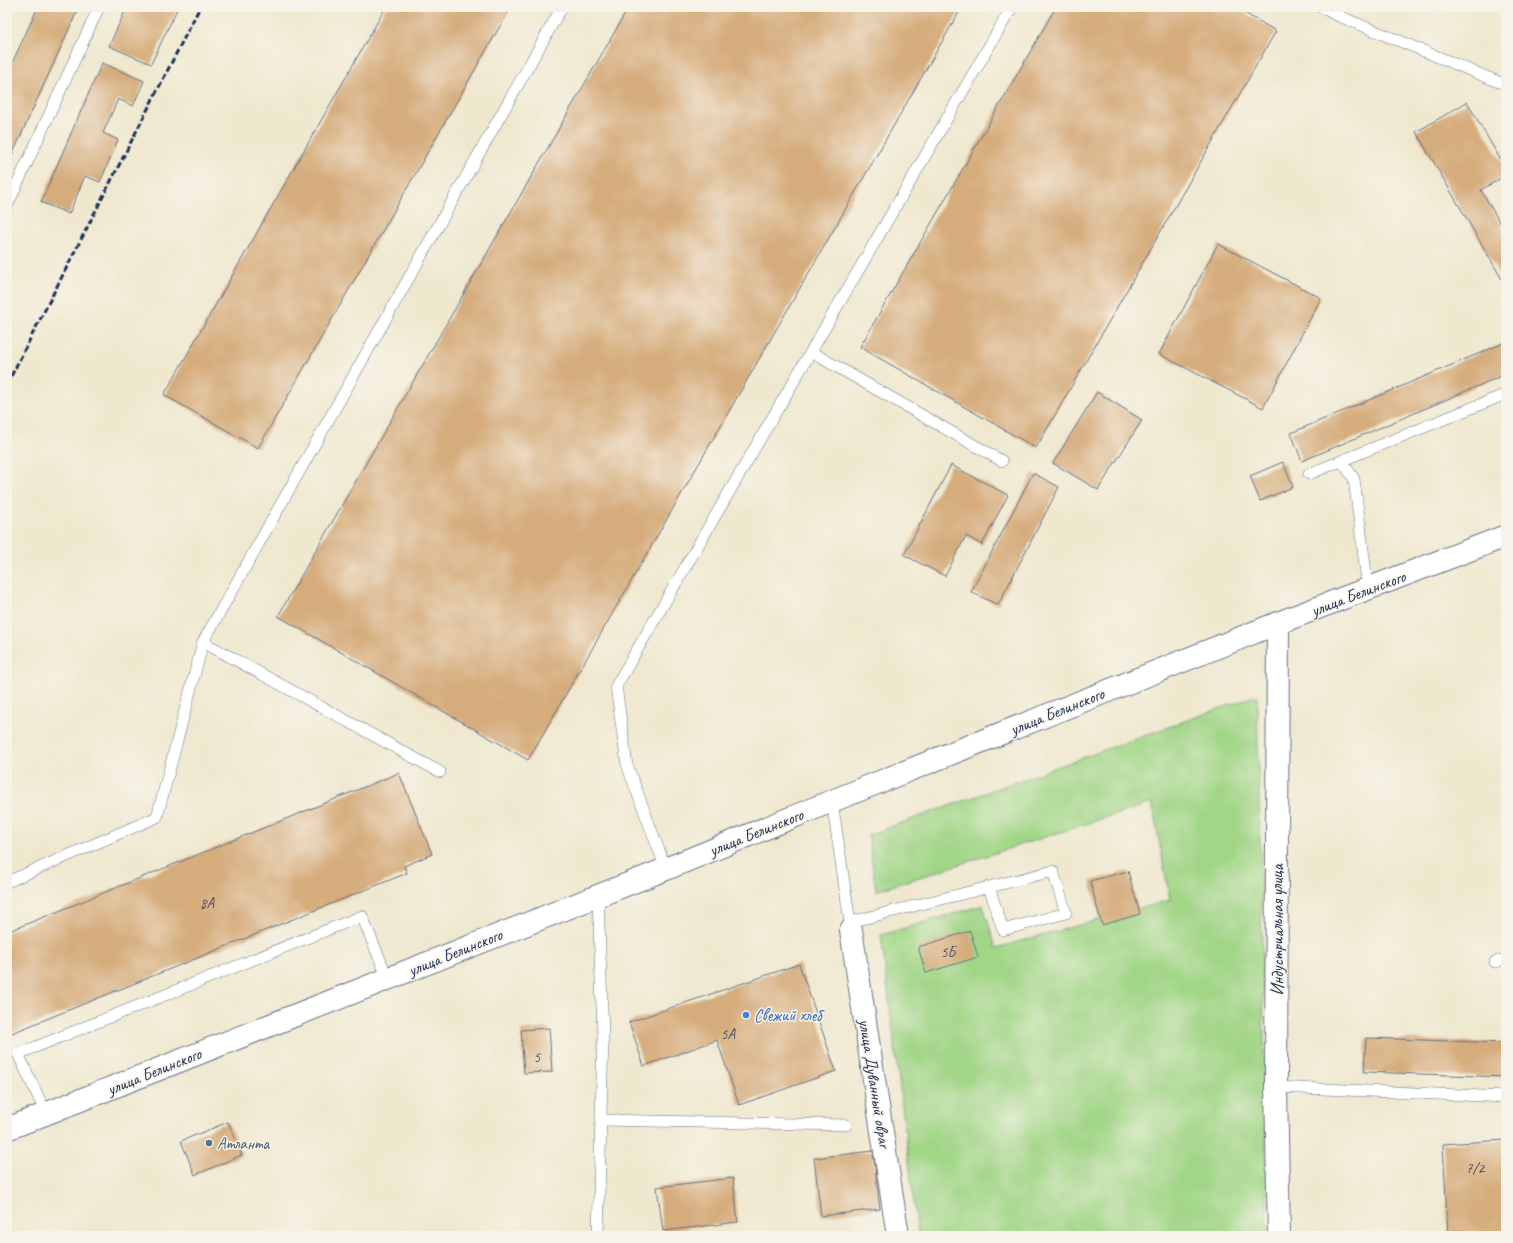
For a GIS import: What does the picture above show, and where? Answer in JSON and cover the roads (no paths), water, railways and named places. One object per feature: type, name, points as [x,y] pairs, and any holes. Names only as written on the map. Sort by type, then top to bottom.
[{"type":"street","name":"улица Белинского","points":[[7,1129],[666,869],[1278,623],[1506,536]]},
{"type":"street","name":"Индустриальная улица","points":[[1278,623],[1276,1087],[1279,1236]]},
{"type":"street","name":"улица Дуванный овраг","points":[[851,926],[898,1236]]},
{"type":"lane","points":[[7,206],[99,7]]},
{"type":"lane","points":[[7,882],[156,817],[202,642],[562,7]]},
{"type":"lane","points":[[666,869],[627,765],[616,686],[1012,7]]},
{"type":"lane","points":[[1322,7],[1342,17],[1506,85]]},
{"type":"lane","points":[[811,352],[1002,461]]},
{"type":"lane","points":[[1309,474],[1506,394]]},
{"type":"lane","points":[[1342,461],[1354,479],[1368,589]]},
{"type":"lane","points":[[202,642],[440,772]]},
{"type":"lane","points":[[832,801],[851,926],[990,886],[1053,871],[1066,913],[1003,930],[990,886]]},
{"type":"lane","points":[[598,896],[603,1036],[598,1236]]},
{"type":"lane","points":[[46,1113],[18,1054],[362,916],[388,979]]},
{"type":"lane","points":[[1276,1087],[1506,1097]]},
{"type":"lane","points":[[602,1120],[846,1125]]},
{"type":"railway","points":[[7,384],[200,7]]},
{"type":"place","name":"Свежий хлеб","points":[[746,1015]]},
{"type":"place","name":"Атланта","points":[[209,1143]]}]
